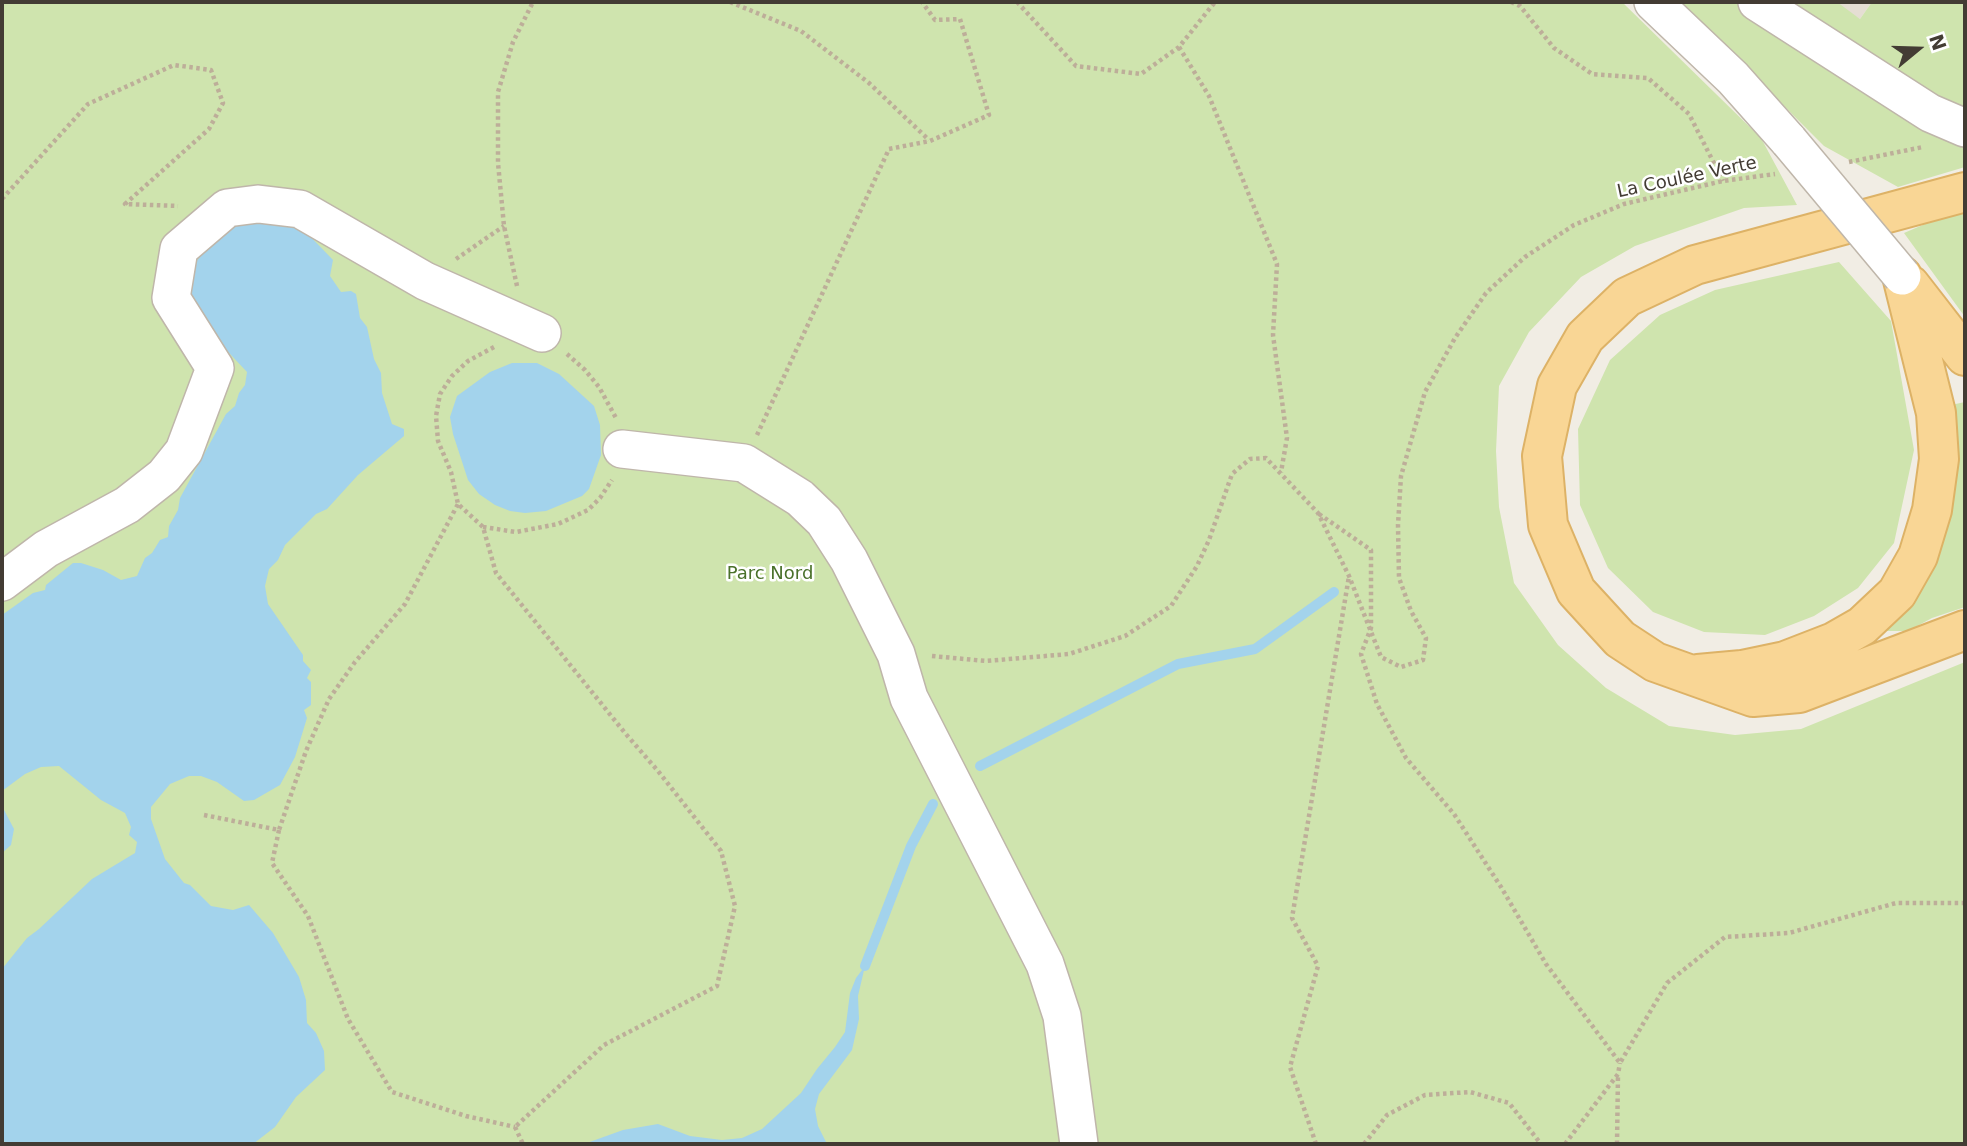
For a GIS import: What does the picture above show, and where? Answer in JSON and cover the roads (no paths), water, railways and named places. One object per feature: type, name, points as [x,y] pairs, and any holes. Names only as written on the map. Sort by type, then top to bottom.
[{"type":"main road","points":[[1965,192],[1695,265],[1627,297],[1585,337],[1557,386],[1542,456],[1548,525],[1576,591],[1620,639],[1655,662],[1753,697],[1799,693],[1965,630]]},
{"type":"main road","points":[[1902,275],[1965,356]]},
{"type":"main road","points":[[1690,674],[1742,670],[1785,661],[1834,642],[1862,626],[1897,593],[1919,556],[1932,510],[1940,459],[1936,413],[1902,275]]},
{"type":"street","points":[[1653,2],[1733,78],[1782,158],[1902,275]]},
{"type":"street","points":[[1756,2],[1930,113],[1965,128]]},
{"type":"street","points":[[2,582],[46,549],[128,505],[164,476],[184,451],[215,368],[171,299],[179,249],[227,208],[258,204],[300,209],[425,281],[533,329]]},
{"type":"street","points":[[622,449],[744,463],[800,498],[824,521],[849,560],[896,654],[909,698],[1045,964],[1062,1016],[1079,1144]]},
{"type":"water","points":[[265,221],[303,229],[333,260],[330,276],[341,292],[351,291],[356,294],[360,318],[367,327],[374,359],[381,373],[382,393],[392,424],[404,429],[404,436],[358,475],[327,509],[316,514],[285,545],[278,560],[269,569],[265,586],[268,604],[311,670],[307,678],[311,682],[311,705],[304,710],[307,718],[295,757],[280,785],[254,800],[244,801],[217,782],[201,776],[189,776],[170,784],[151,807],[151,819],[165,859],[184,883],[190,885],[211,906],[233,910],[249,905],[273,933],[299,977],[306,1000],[307,1023],[316,1033],[324,1051],[325,1070],[296,1097],[275,1127],[253,1144],[6,1144],[2,1138],[2,969],[27,938],[92,879],[135,853],[137,842],[129,835],[131,827],[125,813],[101,800],[59,766],[41,767],[25,774],[2,791],[2,615],[33,593],[45,590],[46,585],[73,563],[103,570],[121,580],[137,576],[145,558],[152,553],[160,540],[168,537],[169,526],[178,510],[180,498],[226,414],[235,406],[245,385],[247,372],[216,339],[190,317],[184,276],[230,227]]},
{"type":"water","points":[[512,363],[537,363],[559,374],[594,406],[600,425],[601,455],[589,489],[582,496],[546,511],[510,511],[479,494],[468,480],[453,434],[450,417],[457,396],[490,372]]},
{"type":"water","points":[[2,806],[14,829],[11,845],[2,853]]},
{"type":"water","points":[[865,966],[858,996],[859,1019],[852,1050],[819,1094],[815,1109],[818,1126],[827,1144],[584,1144],[623,1130],[658,1124],[690,1136],[722,1140],[742,1138],[762,1129],[801,1093],[845,1032],[850,993]]},
{"type":"waterway","points":[[980,766],[1178,664],[1255,649],[1334,592]]},
{"type":"waterway","points":[[865,966],[911,846],[933,804]]},
{"type":"park label","name":"Parc Nord","points":[[770,574]]}]
